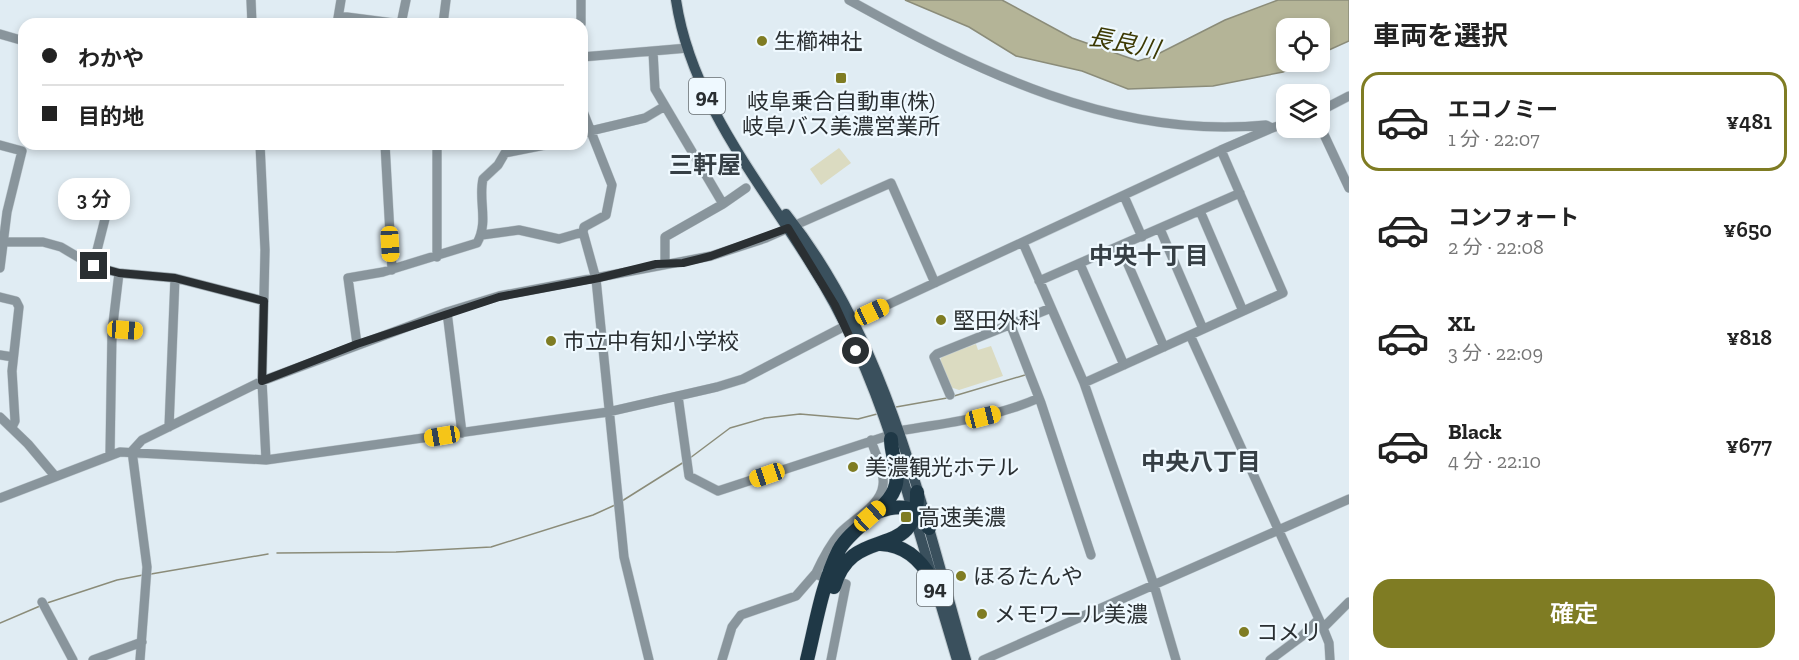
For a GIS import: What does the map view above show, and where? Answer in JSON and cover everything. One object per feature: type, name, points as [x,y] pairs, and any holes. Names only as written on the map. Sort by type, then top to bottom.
[{"type":"highway","points":[[807,660],[835,558],[848,536],[886,501],[895,486],[893,435]]},
{"type":"highway","points":[[816,660],[840,572],[852,556],[873,544],[894,539],[908,530],[916,516],[917,492]]},
{"type":"highway","points":[[870,516],[900,506],[908,507],[929,528]]},
{"type":"highway","points":[[873,544],[903,549],[919,560],[933,580]]},
{"type":"main road","name":"94","points":[[676,0],[688,48],[720,121],[757,183],[814,253],[849,324],[886,411],[957,660]]},
{"type":"main road","name":"94","points":[[893,435],[917,492],[929,528],[966,660]]},
{"type":"street","points":[[250,0],[252,18]]},
{"type":"street","points":[[338,18],[341,0]]},
{"type":"street","points":[[402,18],[406,0]]},
{"type":"street","points":[[444,18],[446,0]]},
{"type":"street","points":[[581,0],[581,18]]},
{"type":"street","points":[[849,0],[970,64],[1077,104],[1167,125],[1203,129],[1266,125],[1272,128]]},
{"type":"street","points":[[0,34],[18,39]]},
{"type":"street","points":[[588,56],[688,48]]},
{"type":"street","points":[[653,51],[656,89],[723,204]]},
{"type":"street","points":[[1330,106],[1349,96]]},
{"type":"street","points":[[588,131],[645,118],[665,106]]},
{"type":"street","points":[[0,498],[110,454],[132,451],[266,460],[608,412],[743,379],[935,283],[1276,127]]},
{"type":"street","points":[[588,138],[612,185],[606,215],[584,227],[583,232],[596,279],[624,557],[649,660]]},
{"type":"street","points":[[1326,138],[1349,189]]},
{"type":"street","points":[[0,145],[18,150]]},
{"type":"street","points":[[0,268],[4,212],[22,151],[18,150]]},
{"type":"street","points":[[260,150],[265,250],[262,381],[266,460]]},
{"type":"street","points":[[386,150],[392,270]]},
{"type":"street","points":[[437,150],[437,257]]},
{"type":"street","points":[[357,344],[348,278],[392,270],[477,243],[482,235],[483,178],[498,165],[505,153],[520,150]]},
{"type":"street","points":[[1084,383],[1283,293],[1221,150]]},
{"type":"street","points":[[140,660],[147,567],[132,451],[142,440],[262,381],[447,312],[499,297],[711,256],[791,227],[891,183],[935,283]]},
{"type":"street","points":[[665,264],[665,237],[746,188]]},
{"type":"street","points":[[1040,281],[1240,194]]},
{"type":"street","points":[[1124,196],[1142,237]]},
{"type":"street","points":[[93,266],[110,203]]},
{"type":"street","points":[[1200,211],[1243,311]]},
{"type":"street","points":[[1160,229],[1203,329]]},
{"type":"street","points":[[482,235],[519,230],[559,239],[583,232]]},
{"type":"street","points":[[3,242],[43,242],[61,247],[93,266],[119,273],[175,278],[264,301]]},
{"type":"street","points":[[1023,243],[1084,383],[1154,585],[1176,660]]},
{"type":"street","points":[[1120,246],[1164,347]]},
{"type":"street","points":[[1080,264],[1124,365]]},
{"type":"street","points":[[110,454],[113,329],[119,273]]},
{"type":"street","points":[[170,427],[175,278]]},
{"type":"street","points":[[0,297],[16,301],[19,307],[13,357],[15,421],[12,427]]},
{"type":"street","points":[[950,395],[934,357],[937,354],[1051,308]]},
{"type":"street","points":[[447,312],[462,433]]},
{"type":"street","points":[[1011,326],[1039,398],[1090,555]]},
{"type":"street","points":[[113,329],[137,331]]},
{"type":"street","points":[[1190,335],[1329,643],[1330,660]]},
{"type":"street","points":[[0,355],[13,357]]},
{"type":"street","points":[[678,396],[686,461],[691,479],[723,491],[871,440],[967,421],[1015,409],[1039,398]]},
{"type":"street","points":[[0,417],[12,427],[55,476]]},
{"type":"street","points":[[722,660],[736,619],[741,615],[796,596],[818,575],[828,548],[842,531],[880,497],[883,479],[871,440]]},
{"type":"street","points":[[983,660],[1349,499]]},
{"type":"street","points":[[831,660],[846,584],[843,583]]},
{"type":"street","points":[[1270,660],[1349,602]]},
{"type":"street","points":[[43,604],[73,660]]},
{"type":"street","points":[[93,660],[142,642]]},
{"type":"shaded area","points":[[905,0],[1002,0],[1072,38],[1138,61],[1154,56],[1225,20],[1278,0],[1349,0],[1349,41],[1330,50],[1330,18],[1276,18],[1276,72],[1283,72],[1213,86],[1128,89],[1082,71],[1016,56],[969,27]]},
{"type":"shaded area","points":[[839,148],[851,163],[821,185],[810,169]]},
{"type":"shaded area","points":[[976,344],[978,350],[991,346],[1003,376],[959,390],[950,387],[940,361],[942,356]]},
{"type":"waterway","points":[[954,396],[1025,375]]},
{"type":"waterway","points":[[896,407],[947,398]]},
{"type":"waterway","points":[[690,458],[730,428],[765,418],[800,414],[858,419],[877,414]]},
{"type":"waterway","points":[[622,501],[684,462]]},
{"type":"waterway","points":[[277,553],[396,552],[491,547],[593,515],[615,505]]},
{"type":"waterway","points":[[151,574],[268,554]]},
{"type":"waterway","points":[[47,603],[117,580],[143,575]]},
{"type":"waterway","points":[[0,623],[40,606]]},
{"type":"place","name":"生櫛神社","points":[[762,41]]},
{"type":"place","name":"岐阜乗合自動車(株) 岐阜バス美濃営業所","points":[[841,78]]},
{"type":"place","name":"堅田外科","points":[[941,320]]},
{"type":"place","name":"市立中有知小学校","points":[[551,341]]},
{"type":"place","name":"美濃観光ホテル","points":[[853,467]]},
{"type":"place","name":"高速美濃","points":[[906,517]]},
{"type":"place","name":"ほるたんや","points":[[961,576]]},
{"type":"place","name":"メモワール美濃","points":[[982,614]]},
{"type":"place","name":"コメリ","points":[[1244,632]]},
{"type":"district","name":"三軒屋","points":[[705,165]]},
{"type":"district","name":"中央十丁目","points":[[1149,256]]},
{"type":"district","name":"中央八丁目","points":[[1201,462]]},
{"type":"route","points":[[94,266],[119,273],[175,278],[264,301],[262,381],[447,312],[499,297],[599,278],[656,264],[683,263],[766,238],[788,228],[835,305],[856,351]]},
{"type":"water label","name":"長良川","points":[[1124,43]]}]
